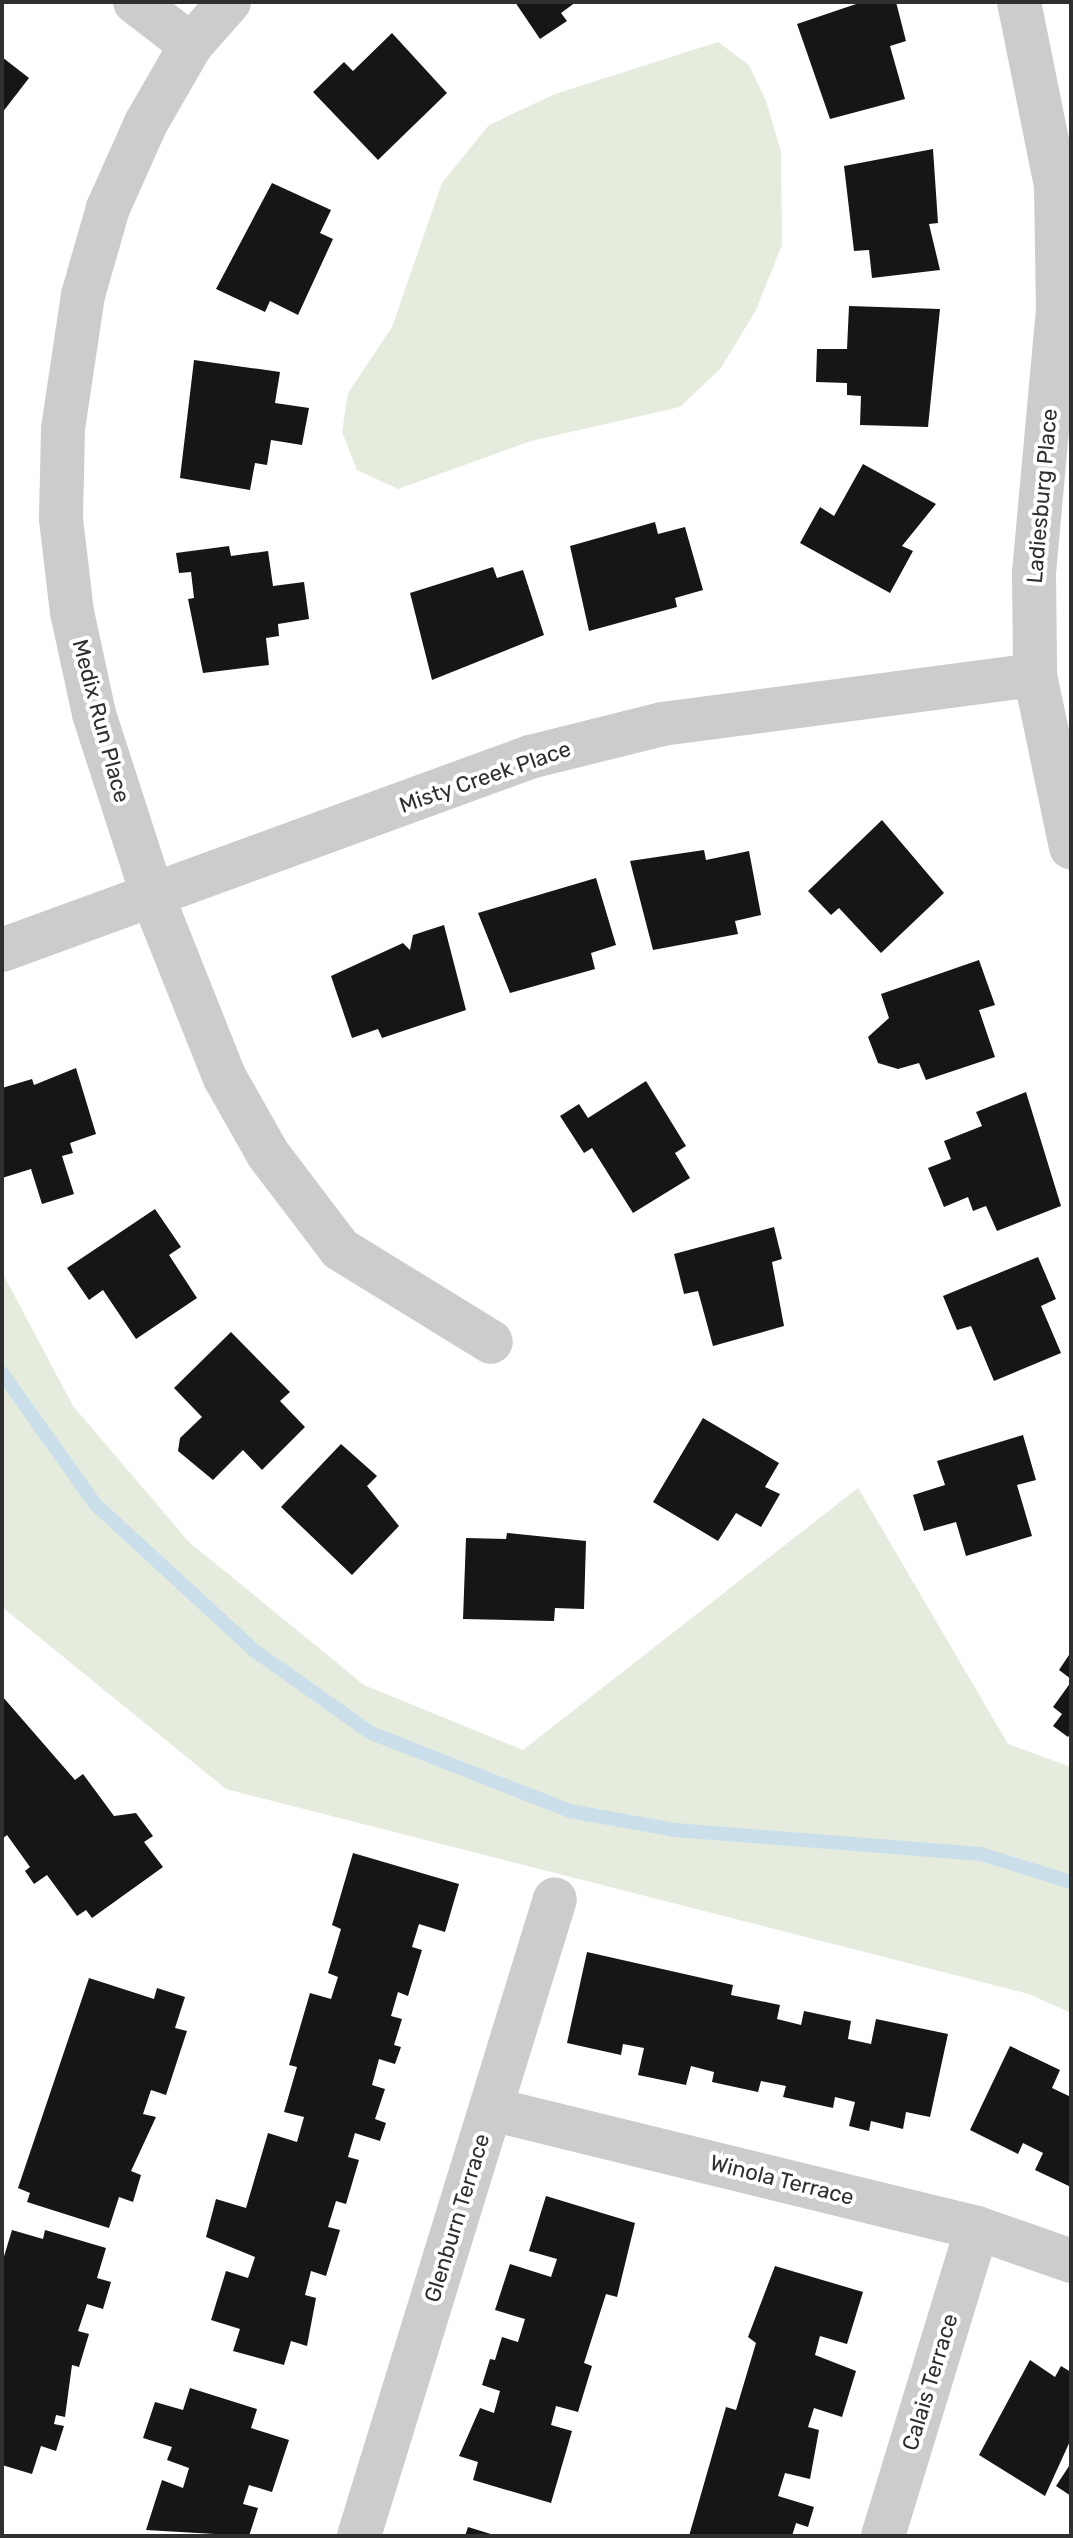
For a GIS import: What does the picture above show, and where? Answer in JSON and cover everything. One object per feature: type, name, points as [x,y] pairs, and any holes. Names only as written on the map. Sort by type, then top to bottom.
[{"type":"street","points":[[135,2],[191,45]]},
{"type":"street","name":"Medix Run Place","points":[[229,2],[191,45],[108,208],[83,295],[63,429],[61,519],[72,612],[94,714],[154,900],[225,1078],[268,1154],[340,1249],[491,1342]]},
{"type":"street","name":"Ladiesburg Place","points":[[1019,2],[1056,201],[1058,309],[1034,572],[1035,675],[1071,847]]},
{"type":"street","name":"Misty Creek Place","points":[[2,950],[154,900],[530,757],[662,724],[1035,675]]},
{"type":"street","name":"Glenburn Terrace","points":[[359,2536],[555,1899]]},
{"type":"street","name":"Winola Terrace","points":[[491,2109],[977,2228],[1071,2261]]},
{"type":"street","name":"Calais Terrace","points":[[883,2536],[977,2228]]},
{"type":"shaded area","points":[[718,42],[749,65],[766,101],[781,152],[782,245],[756,310],[721,368],[680,407],[531,441],[398,489],[357,470],[342,432],[348,393],[392,327],[442,183],[489,125],[555,94]]},
{"type":"shaded area","points":[[2,1272],[73,1406],[189,1542],[364,1685],[523,1750],[858,1488],[1008,1744],[1071,1767],[1071,2013],[1029,1994],[226,1789],[2,1607]]},
{"type":"building","points":[[515,2],[576,2],[561,13],[567,21],[540,39]]},
{"type":"building","points":[[862,2],[896,2],[906,41],[890,46],[905,99],[830,119],[797,24]]},
{"type":"building","points":[[392,33],[447,93],[378,160],[313,92],[344,62],[353,71]]},
{"type":"building","points":[[2,57],[29,78],[2,113]]},
{"type":"building","points":[[933,149],[938,223],[929,224],[940,270],[872,278],[869,250],[854,251],[844,166]]},
{"type":"building","points":[[272,183],[331,210],[320,233],[333,239],[298,315],[270,301],[265,312],[216,289]]},
{"type":"building","points":[[849,306],[940,309],[928,427],[860,425],[861,396],[847,395],[847,383],[816,382],[817,349],[847,349]]},
{"type":"building","points":[[194,360],[280,372],[275,403],[309,408],[302,445],[271,440],[267,465],[255,463],[250,490],[180,478]]},
{"type":"building","points":[[863,464],[936,504],[902,546],[913,551],[890,593],[800,543],[820,507],[834,516]]},
{"type":"building","points":[[655,522],[658,534],[685,527],[703,590],[675,598],[677,607],[589,631],[570,546]]},
{"type":"building","points":[[229,546],[231,556],[268,551],[273,586],[304,582],[309,619],[278,624],[279,636],[266,638],[269,665],[203,673],[188,599],[194,598],[191,572],[179,573],[176,553]]},
{"type":"building","points":[[493,567],[497,578],[523,570],[544,635],[432,680],[410,593]]},
{"type":"building","points":[[882,820],[944,893],[881,953],[839,908],[831,915],[808,891]]},
{"type":"building","points":[[704,850],[706,860],[749,851],[761,915],[735,921],[738,934],[653,950],[630,861]]},
{"type":"building","points":[[596,878],[616,945],[591,953],[595,969],[510,993],[478,913]]},
{"type":"building","points":[[444,925],[466,1010],[382,1038],[378,1029],[352,1038],[331,976],[403,943],[410,950],[413,935]]},
{"type":"building","points":[[979,960],[995,1005],[979,1010],[995,1057],[926,1080],[919,1063],[898,1069],[878,1063],[868,1037],[889,1018],[881,994]]},
{"type":"building","points":[[76,1068],[96,1134],[70,1143],[73,1153],[62,1156],[74,1194],[42,1204],[31,1169],[2,1178],[2,1088],[32,1079],[34,1085]]},
{"type":"building","points":[[646,1081],[686,1146],[675,1153],[690,1178],[633,1213],[592,1148],[584,1153],[560,1116],[579,1104],[588,1118]]},
{"type":"building","points":[[1026,1092],[1061,1206],[997,1231],[986,1206],[973,1211],[968,1197],[944,1207],[928,1168],[951,1159],[944,1141],[982,1126],[976,1112]]},
{"type":"building","points":[[155,1209],[181,1247],[169,1255],[197,1298],[136,1339],[103,1290],[89,1300],[67,1268]]},
{"type":"building","points":[[774,1227],[782,1259],[772,1262],[784,1326],[713,1346],[698,1291],[684,1294],[674,1254]]},
{"type":"building","points":[[1038,1257],[1056,1299],[1041,1306],[1061,1353],[994,1381],[971,1326],[957,1330],[943,1296]]},
{"type":"building","points":[[231,1332],[290,1392],[280,1401],[305,1427],[262,1470],[243,1450],[213,1480],[178,1451],[180,1438],[202,1417],[174,1388]]},
{"type":"building","points":[[703,1418],[779,1463],[765,1487],[780,1494],[761,1527],[736,1513],[718,1541],[653,1502]]},
{"type":"building","points":[[1023,1435],[1036,1480],[1017,1485],[1032,1536],[966,1556],[956,1522],[924,1531],[913,1495],[945,1485],[937,1461]]},
{"type":"building","points":[[341,1444],[377,1476],[367,1486],[399,1526],[352,1575],[281,1507]]},
{"type":"building","points":[[507,1533],[586,1541],[584,1609],[555,1608],[554,1621],[463,1619],[466,1538],[506,1539]]},
{"type":"building","points":[[1071,1652],[1071,1679],[1059,1670]]},
{"type":"building","points":[[1071,1682],[1071,1732],[1068,1737],[1053,1726],[1062,1714],[1053,1707]]},
{"type":"building","points":[[2,1696],[75,1780],[83,1774],[114,1816],[136,1813],[153,1836],[144,1842],[163,1867],[92,1918],[86,1910],[77,1916],[47,1875],[34,1884],[25,1871],[30,1867],[7,1835],[2,1839]]},
{"type":"building","points":[[353,1853],[459,1884],[445,1932],[419,1924],[412,1947],[422,1950],[408,1996],[398,1992],[391,2016],[402,2019],[394,2045],[401,2047],[395,2064],[379,2059],[372,2085],[385,2089],[375,2119],[386,2123],[380,2141],[355,2133],[348,2157],[359,2160],[346,2204],[336,2201],[328,2227],[340,2230],[326,2276],[311,2271],[305,2295],[316,2298],[307,2346],[291,2341],[284,2365],[233,2351],[240,2329],[211,2320],[226,2271],[248,2278],[255,2257],[206,2237],[216,2199],[246,2208],[268,2133],[297,2142],[304,2117],[284,2112],[297,2067],[289,2065],[310,1993],[331,1999],[338,1977],[328,1973],[341,1929],[332,1925]]},
{"type":"building","points":[[587,1952],[733,1985],[731,1995],[780,2005],[777,2019],[801,2025],[804,2011],[851,2021],[848,2039],[871,2044],[876,2019],[948,2034],[930,2117],[906,2112],[903,2129],[871,2121],[869,2131],[849,2126],[855,2102],[835,2097],[833,2108],[783,2097],[786,2086],[761,2081],[758,2092],[712,2082],[714,2072],[691,2066],[686,2085],[638,2075],[644,2048],[623,2044],[621,2055],[567,2043]]},
{"type":"building","points":[[89,1978],[154,1999],[157,1988],[185,1997],[175,2028],[187,2031],[166,2095],[151,2090],[143,2114],[156,2117],[131,2171],[141,2175],[133,2202],[119,2197],[109,2228],[27,2202],[30,2193],[18,2188]]},
{"type":"building","points":[[1010,2046],[1060,2070],[1052,2088],[1071,2097],[1071,2187],[1035,2170],[1043,2153],[1023,2143],[1018,2154],[970,2130]]},
{"type":"building","points":[[546,2196],[635,2223],[617,2297],[606,2294],[584,2363],[592,2366],[578,2412],[556,2406],[551,2425],[572,2431],[551,2503],[473,2480],[478,2462],[459,2456],[480,2408],[494,2413],[500,2391],[482,2385],[490,2359],[495,2360],[502,2337],[518,2342],[525,2319],[495,2310],[510,2264],[551,2277],[557,2259],[529,2251]]},
{"type":"building","points":[[12,2230],[43,2239],[45,2230],[106,2248],[97,2278],[111,2282],[103,2309],[87,2304],[78,2331],[89,2334],[79,2367],[72,2365],[65,2417],[56,2415],[54,2424],[64,2426],[56,2451],[41,2446],[32,2474],[2,2465],[2,2263]]},
{"type":"building","points":[[775,2266],[863,2292],[847,2344],[820,2336],[815,2355],[856,2371],[842,2417],[814,2408],[808,2427],[819,2430],[810,2479],[785,2473],[778,2496],[814,2507],[808,2527],[796,2523],[792,2536],[689,2536],[726,2407],[736,2410],[756,2343],[748,2337]]},
{"type":"building","points":[[1030,2360],[1055,2377],[1061,2366],[1071,2372],[1071,2439],[1045,2496],[979,2455]]},
{"type":"building","points":[[190,2388],[257,2409],[251,2428],[289,2440],[272,2492],[249,2485],[243,2504],[258,2508],[249,2536],[146,2530],[162,2480],[183,2488],[189,2468],[167,2460],[172,2447],[143,2438],[155,2402],[183,2410]]},
{"type":"building","points":[[1071,2463],[1071,2496],[1056,2486]]},
{"type":"building","points":[[468,2527],[494,2535],[494,2536],[465,2536]]},
{"type":"waterway","points":[[2,1373],[95,1504],[255,1651],[371,1733],[570,1811],[675,1830],[981,1854],[1071,1882]]}]
